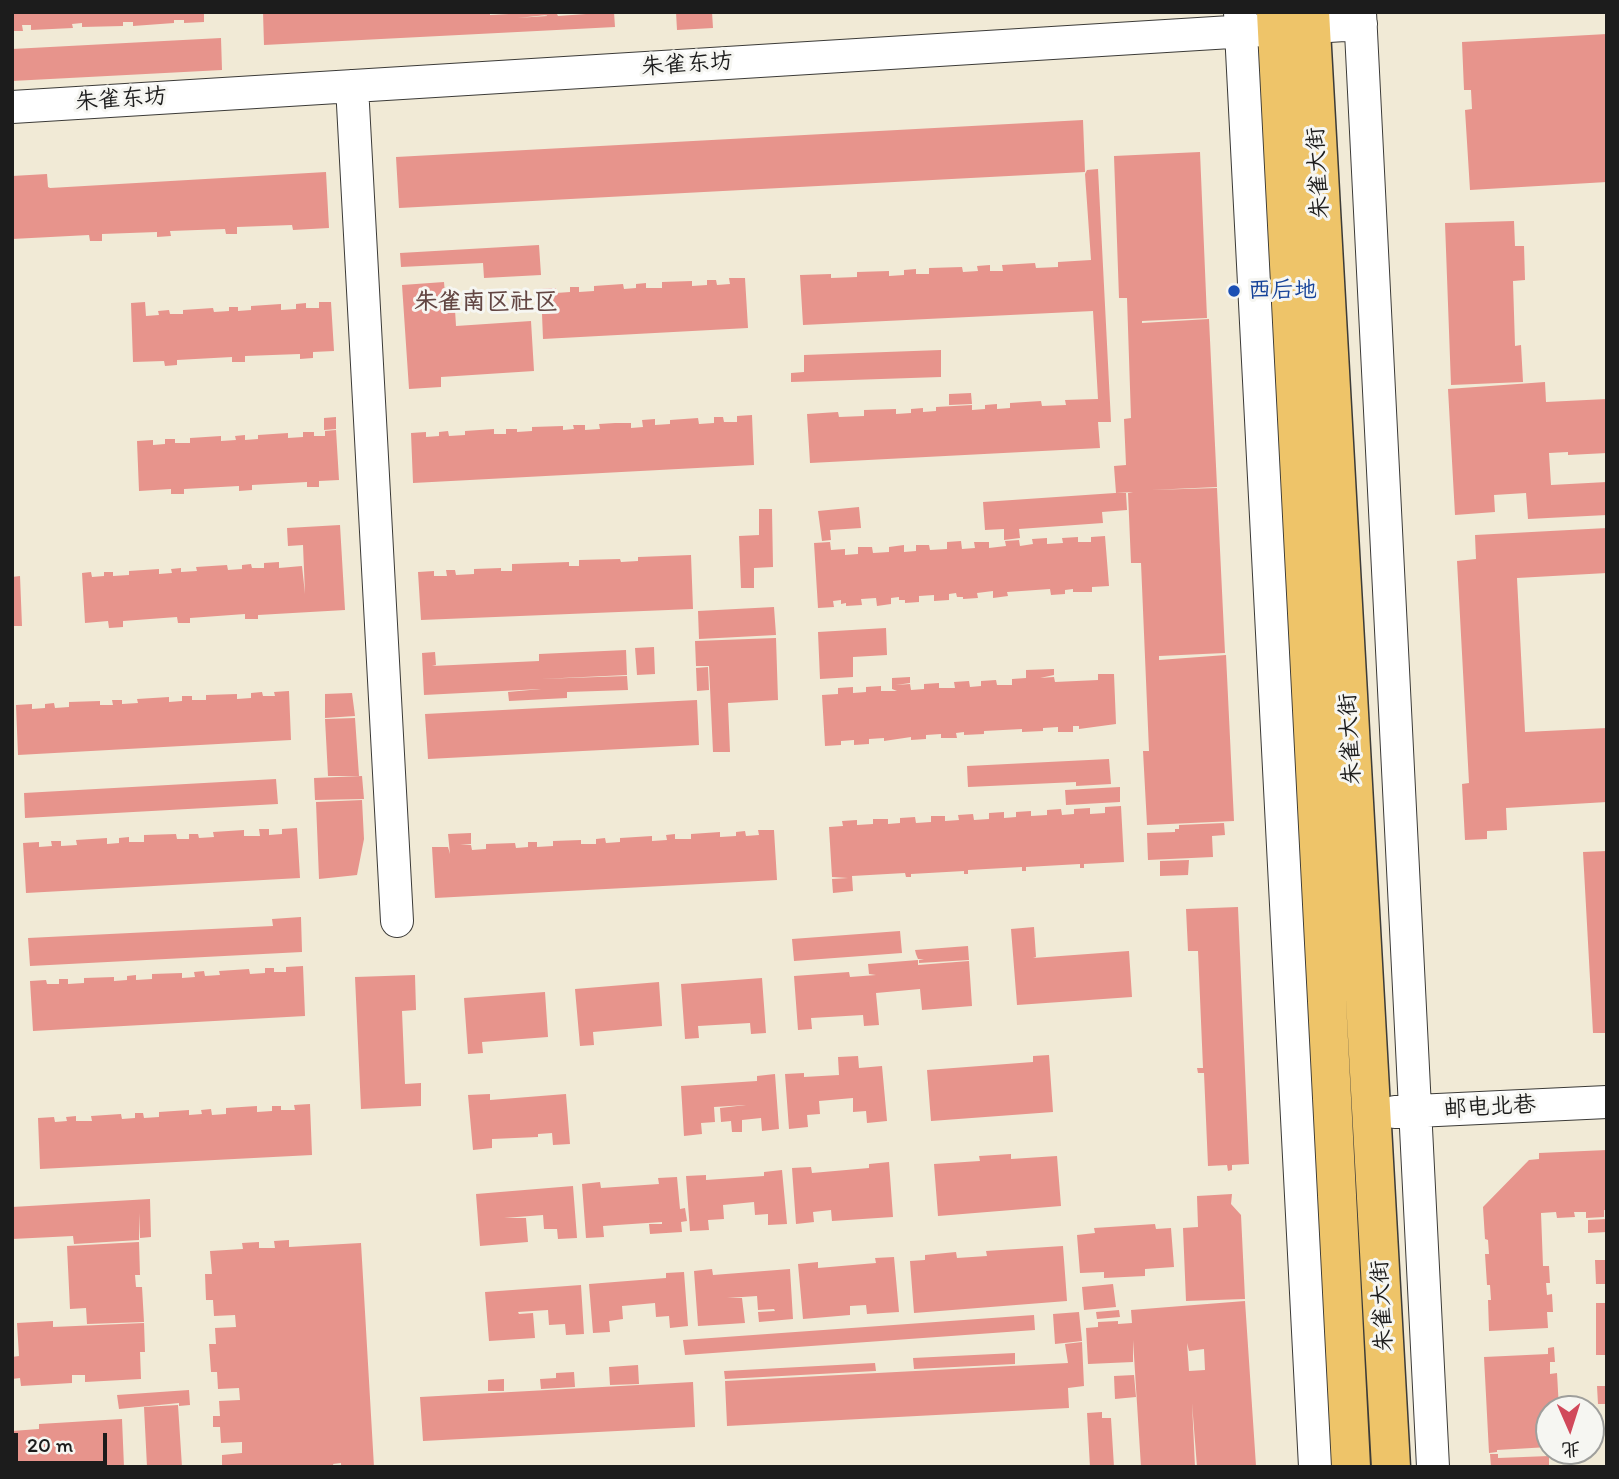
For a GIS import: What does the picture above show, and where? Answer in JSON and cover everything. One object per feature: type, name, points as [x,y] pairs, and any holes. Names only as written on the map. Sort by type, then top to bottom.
[{"type":"main road","name":"朱雀大街","points":[[1276,21],[1373,1113],[1391,1467]]},
{"type":"main road","name":"朱雀大街","points":[[1276,21],[1351,1467]]},
{"type":"street","name":"朱雀东坊","points":[[12,107],[352,86],[1276,21],[1361,18]]},
{"type":"street","points":[[1361,18],[1433,1467]]},
{"type":"street","points":[[1276,21],[1315,1467]]},
{"type":"street","points":[[352,86],[397,921]]},
{"type":"street","name":"邮电北巷","points":[[1373,1113],[1607,1102]]},
{"type":"building","points":[[12,12],[204,12],[204,22],[184,23],[184,20],[174,20],[174,23],[133,26],[133,22],[123,22],[123,26],[82,27],[82,23],[72,24],[73,28],[31,30],[31,25],[22,25],[23,31],[12,31]]},
{"type":"building","points":[[263,12],[490,12],[490,15],[547,12],[558,16],[614,12],[615,27],[264,45]]},
{"type":"building","points":[[676,12],[712,12],[713,28],[677,30]]},
{"type":"building","points":[[1607,34],[1607,182],[1470,190],[1465,110],[1472,109],[1471,90],[1464,90],[1462,42]]},
{"type":"building","points":[[221,38],[222,70],[12,81],[12,49]]},
{"type":"building","points":[[1083,120],[1085,172],[399,208],[396,157]]},
{"type":"building","points":[[1200,152],[1207,318],[1142,323],[1209,319],[1217,487],[1151,490],[1217,488],[1225,653],[1159,656],[1159,660],[1226,655],[1234,821],[1147,825],[1143,751],[1149,751],[1141,563],[1131,563],[1128,493],[1133,492],[1116,493],[1114,466],[1126,465],[1124,419],[1131,418],[1127,298],[1119,298],[1114,156]]},
{"type":"building","points":[[1098,169],[1111,422],[1098,422],[1100,448],[810,463],[807,414],[838,412],[839,417],[864,416],[864,410],[896,409],[896,414],[911,413],[911,409],[923,408],[923,412],[936,411],[936,407],[972,405],[972,410],[997,404],[997,409],[1010,408],[1010,403],[1041,401],[1042,406],[1066,405],[1065,400],[1098,399],[1093,311],[803,325],[800,275],[857,277],[857,272],[889,271],[889,276],[904,275],[904,270],[916,269],[916,274],[929,274],[929,268],[962,267],[963,272],[978,271],[977,266],[990,265],[990,271],[1003,271],[1002,265],[1035,263],[1036,268],[1058,267],[1058,262],[1091,260],[1085,174],[1087,170]]},
{"type":"building","points":[[326,172],[329,228],[293,230],[292,225],[237,227],[237,234],[226,234],[225,229],[170,231],[171,236],[157,237],[157,232],[102,234],[102,241],[90,241],[89,235],[12,239],[12,176],[47,174],[50,188]]},
{"type":"building","points":[[1514,221],[1515,246],[1524,246],[1525,280],[1513,281],[1515,346],[1521,345],[1523,382],[1451,385],[1445,223]]},
{"type":"building","points":[[539,245],[541,275],[484,278],[483,263],[401,267],[400,253]]},
{"type":"building","points":[[729,278],[745,278],[748,328],[543,339],[541,289],[556,288],[556,293],[570,292],[570,287],[579,287],[579,292],[594,291],[594,286],[623,284],[624,289],[636,288],[636,284],[646,283],[646,288],[662,288],[662,282],[692,281],[692,286],[707,285],[707,280],[716,280],[717,285],[730,284]]},
{"type":"building","points":[[444,282],[445,294],[454,293],[456,326],[531,321],[534,371],[441,377],[441,387],[409,389],[402,285]]},
{"type":"building","points":[[145,302],[146,316],[159,315],[158,311],[169,310],[170,314],[183,314],[183,310],[213,308],[214,312],[238,307],[238,311],[251,310],[251,306],[281,304],[281,310],[296,309],[296,304],[306,303],[306,308],[319,308],[319,302],[331,302],[334,351],[313,352],[313,358],[300,359],[300,354],[245,356],[245,362],[232,362],[232,357],[177,360],[177,365],[165,366],[164,361],[133,362],[131,303]]},
{"type":"building","points":[[941,350],[941,377],[791,382],[791,373],[804,372],[804,355]]},
{"type":"building","points":[[1545,382],[1546,402],[1607,399],[1607,453],[1549,453],[1551,485],[1607,482],[1607,515],[1528,519],[1526,493],[1494,495],[1495,512],[1455,515],[1448,389]]},
{"type":"building","points":[[971,393],[972,404],[949,405],[949,394]]},
{"type":"building","points":[[752,415],[754,465],[413,483],[411,433],[426,432],[426,437],[439,436],[439,432],[448,431],[449,436],[465,435],[465,431],[494,429],[494,434],[506,434],[506,429],[517,429],[517,432],[532,431],[532,427],[563,426],[563,430],[574,429],[573,425],[585,425],[585,430],[600,429],[599,424],[615,423],[631,423],[631,428],[643,427],[642,420],[655,419],[655,425],[670,424],[670,420],[698,418],[699,424],[714,423],[714,417],[723,417],[724,422],[737,422],[737,416]]},
{"type":"building","points":[[336,417],[336,429],[324,430],[324,418]]},
{"type":"building","points":[[336,430],[339,480],[319,481],[319,487],[307,487],[307,482],[252,485],[252,490],[239,491],[239,486],[184,489],[184,494],[171,494],[171,489],[139,491],[137,441],[153,440],[153,445],[165,444],[165,439],[175,439],[175,443],[190,443],[190,438],[221,436],[221,441],[236,440],[235,436],[245,435],[245,440],[258,439],[258,435],[288,433],[288,438],[303,437],[303,432],[325,436],[325,431]]},
{"type":"building","points":[[1126,493],[1127,510],[1102,512],[1103,523],[1019,529],[1020,538],[1004,540],[1004,529],[985,530],[983,502]]},
{"type":"building","points":[[859,507],[861,528],[830,530],[831,540],[822,541],[818,511]]},
{"type":"building","points":[[759,509],[772,509],[773,567],[754,568],[754,588],[741,588],[739,536],[759,535]]},
{"type":"building","points":[[340,525],[345,610],[258,615],[258,619],[245,619],[245,614],[190,618],[190,623],[178,623],[177,617],[123,621],[123,627],[109,628],[108,621],[85,623],[82,573],[91,572],[92,577],[113,572],[113,576],[129,575],[129,571],[159,569],[159,574],[172,573],[171,569],[181,568],[181,572],[197,571],[196,567],[227,565],[228,570],[242,569],[242,565],[251,564],[252,568],[264,568],[264,563],[279,562],[279,568],[302,566],[305,594],[303,545],[288,546],[287,528]]},
{"type":"building","points":[[1607,528],[1607,573],[1517,578],[1525,732],[1607,728],[1607,802],[1506,808],[1507,830],[1487,831],[1487,839],[1465,840],[1462,784],[1469,783],[1457,561],[1476,559],[1475,535]]},
{"type":"building","points":[[1105,536],[1109,586],[1092,587],[1092,592],[1073,592],[1073,589],[1065,590],[1065,594],[1051,595],[1050,589],[1007,592],[1008,596],[993,598],[993,591],[977,593],[978,598],[963,599],[957,597],[956,593],[949,594],[949,600],[934,601],[934,595],[919,596],[919,602],[905,603],[905,600],[899,600],[899,597],[891,598],[891,604],[877,606],[876,598],[861,599],[862,605],[846,606],[846,603],[841,604],[841,600],[833,601],[834,607],[818,608],[814,543],[830,542],[831,550],[845,549],[845,555],[858,554],[858,547],[872,547],[873,553],[889,552],[889,547],[904,545],[904,552],[916,551],[916,545],[929,545],[930,550],[947,549],[947,542],[961,541],[962,549],[975,548],[974,542],[989,542],[989,548],[1006,546],[1005,541],[1019,540],[1020,546],[1033,544],[1032,539],[1047,538],[1047,544],[1063,543],[1062,538],[1078,537],[1078,542],[1091,542],[1091,537]]},
{"type":"building","points":[[691,555],[693,609],[421,620],[418,572],[434,571],[434,576],[447,576],[446,570],[455,570],[456,575],[474,574],[474,569],[501,568],[501,571],[512,571],[512,564],[569,562],[569,566],[579,566],[579,560],[620,559],[621,562],[638,561],[638,557]]},
{"type":"building","points":[[20,576],[22,626],[12,626],[12,577]]},
{"type":"building","points":[[774,607],[776,635],[699,639],[698,611]]},
{"type":"building","points":[[886,628],[887,655],[853,657],[853,677],[820,679],[818,632]]},
{"type":"building","points":[[776,638],[778,700],[728,703],[730,752],[713,752],[709,666],[696,666],[695,641]]},
{"type":"building","points":[[654,647],[655,674],[637,675],[635,648]]},
{"type":"building","points":[[626,650],[627,675],[540,679],[627,676],[628,690],[567,692],[567,698],[509,701],[508,692],[541,689],[424,695],[422,653],[435,652],[436,665],[432,666],[539,661],[539,654]]},
{"type":"building","points":[[708,667],[709,690],[697,691],[696,668]]},
{"type":"building","points":[[1054,669],[1054,675],[1040,678],[1054,677],[1055,682],[1098,680],[1098,674],[1114,674],[1116,724],[1079,729],[1079,726],[1073,726],[1073,732],[1058,732],[1058,727],[1043,728],[1043,731],[1022,732],[1022,729],[964,735],[964,732],[956,733],[957,738],[941,738],[941,734],[926,735],[926,739],[869,739],[869,744],[854,745],[854,740],[841,741],[841,745],[825,746],[822,695],[838,694],[838,688],[853,687],[853,693],[866,692],[866,687],[881,686],[881,691],[897,691],[892,689],[892,678],[910,677],[910,683],[896,685],[910,684],[911,690],[924,689],[924,684],[939,683],[939,688],[955,688],[954,682],[969,681],[970,687],[981,686],[981,681],[996,680],[997,685],[1012,685],[1012,679],[1026,678],[1026,670]]},
{"type":"building","points":[[289,691],[291,740],[18,755],[16,705],[32,704],[32,709],[45,708],[45,704],[54,703],[55,708],[69,707],[69,702],[100,701],[100,705],[113,705],[112,700],[122,700],[122,704],[138,703],[137,699],[169,697],[169,702],[182,701],[182,696],[192,696],[192,700],[206,700],[206,695],[237,694],[237,699],[251,698],[251,693],[262,692],[263,696],[275,696],[274,692]]},
{"type":"building","points":[[352,693],[355,716],[325,718],[325,694]]},
{"type":"building","points":[[697,700],[699,745],[428,759],[425,714]]},
{"type":"building","points":[[355,718],[359,776],[328,776],[325,719]]},
{"type":"building","points":[[1109,759],[1111,784],[1076,786],[1076,782],[968,787],[967,766]]},
{"type":"building","points":[[362,776],[364,799],[315,800],[314,778]]},
{"type":"building","points":[[276,779],[278,804],[25,818],[24,793]]},
{"type":"building","points":[[1120,787],[1120,802],[1066,805],[1065,790]]},
{"type":"building","points":[[362,800],[364,839],[357,875],[319,879],[316,802]]},
{"type":"building","points":[[1121,806],[1124,862],[1084,864],[1084,868],[1080,868],[1080,864],[1026,867],[1026,871],[1022,871],[1022,867],[968,870],[968,874],[964,874],[964,871],[911,874],[911,877],[906,877],[905,873],[852,876],[853,891],[833,893],[832,879],[848,878],[832,877],[829,827],[843,826],[842,821],[857,820],[857,825],[873,824],[873,819],[888,819],[888,824],[900,823],[900,818],[915,817],[916,823],[931,822],[931,816],[945,816],[945,821],[959,820],[958,815],[973,814],[974,820],[989,819],[989,813],[1004,812],[1004,818],[1016,817],[1016,812],[1031,811],[1031,816],[1047,815],[1047,810],[1061,809],[1062,815],[1074,814],[1074,809],[1090,808],[1090,814],[1105,813],[1105,807]]},
{"type":"building","points":[[1224,823],[1225,835],[1212,836],[1213,857],[1148,860],[1147,833],[1175,832],[1179,825]]},
{"type":"building","points":[[297,828],[300,878],[26,893],[23,843],[39,842],[39,847],[52,846],[51,841],[61,841],[61,846],[77,845],[76,840],[107,838],[107,844],[119,843],[119,838],[129,837],[129,842],[144,842],[144,835],[176,834],[177,839],[189,839],[189,834],[198,834],[199,838],[214,837],[213,832],[244,830],[244,836],[260,836],[259,829],[269,829],[269,835],[282,834],[282,829]]},
{"type":"building","points":[[758,830],[774,830],[777,880],[435,898],[432,847],[448,847],[450,854],[448,834],[471,833],[471,844],[460,845],[471,845],[472,850],[486,849],[486,844],[515,843],[516,848],[528,847],[528,842],[537,842],[537,847],[553,846],[553,841],[581,840],[581,844],[596,844],[596,839],[605,838],[606,843],[620,842],[620,838],[652,836],[652,841],[667,840],[666,835],[675,834],[675,839],[691,839],[691,834],[720,832],[720,837],[736,836],[736,832],[745,831],[746,836],[759,835]]},
{"type":"building","points":[[1607,851],[1607,1033],[1593,1033],[1583,852]]},
{"type":"building","points":[[1189,860],[1188,875],[1160,876],[1160,861]]},
{"type":"building","points":[[1238,907],[1249,1164],[1232,1165],[1232,1170],[1228,1171],[1227,1165],[1208,1166],[1204,1073],[1198,1073],[1197,1068],[1203,1068],[1198,951],[1188,951],[1186,909]]},
{"type":"building","points":[[301,917],[302,952],[30,966],[28,938],[273,926],[272,919]]},
{"type":"building","points":[[1034,927],[1036,957],[1033,958],[1129,951],[1132,997],[1017,1005],[1011,929]]},
{"type":"building","points":[[900,931],[902,953],[794,961],[792,939]]},
{"type":"building","points":[[968,946],[969,960],[919,963],[919,960],[924,959],[918,959],[915,950]]},
{"type":"building","points":[[918,960],[918,965],[969,961],[972,1006],[922,1010],[920,989],[876,993],[879,1025],[864,1026],[863,1015],[811,1018],[812,1029],[798,1030],[794,976],[849,972],[850,977],[876,975],[869,974],[868,964]]},
{"type":"building","points":[[303,966],[305,1016],[33,1031],[30,981],[46,980],[47,984],[59,984],[59,979],[68,979],[68,984],[84,983],[84,978],[114,977],[114,981],[127,980],[127,976],[136,975],[136,980],[152,979],[152,974],[182,973],[182,978],[195,977],[194,972],[204,971],[205,976],[220,975],[219,971],[249,969],[250,974],[265,973],[265,968],[274,968],[274,972],[286,972],[286,967]]},
{"type":"building","points":[[415,975],[416,1010],[402,1011],[405,1084],[421,1083],[421,1106],[361,1109],[355,977]]},
{"type":"building","points":[[762,978],[766,1033],[751,1034],[750,1023],[698,1026],[699,1038],[685,1039],[681,984]]},
{"type":"building","points":[[659,982],[662,1026],[593,1032],[594,1045],[580,1046],[575,989]]},
{"type":"building","points":[[545,992],[548,1037],[482,1042],[483,1053],[468,1054],[464,998]]},
{"type":"building","points":[[1049,1055],[1053,1112],[931,1121],[927,1070],[1033,1062],[1033,1056]]},
{"type":"building","points":[[858,1056],[859,1068],[882,1066],[887,1121],[867,1123],[866,1111],[853,1112],[853,1098],[819,1101],[820,1114],[807,1115],[808,1127],[789,1129],[785,1074],[804,1073],[804,1077],[839,1075],[838,1057]]},
{"type":"building","points":[[775,1074],[779,1129],[762,1131],[761,1118],[742,1120],[742,1132],[732,1132],[731,1121],[721,1122],[720,1108],[746,1105],[714,1107],[715,1122],[701,1123],[702,1134],[684,1136],[681,1086],[757,1081],[757,1076]]},
{"type":"building","points":[[490,1094],[490,1100],[566,1094],[570,1144],[553,1145],[552,1133],[538,1134],[538,1137],[492,1139],[492,1148],[473,1150],[468,1095]]},
{"type":"building","points":[[310,1104],[312,1155],[40,1169],[38,1118],[54,1117],[55,1122],[67,1121],[66,1117],[76,1116],[76,1121],[92,1121],[91,1116],[121,1114],[122,1119],[135,1118],[135,1113],[143,1113],[144,1118],[159,1117],[159,1112],[189,1110],[189,1115],[202,1114],[201,1110],[211,1109],[212,1115],[226,1114],[226,1108],[257,1106],[257,1112],[272,1111],[272,1106],[281,1106],[281,1110],[295,1110],[294,1105]]},
{"type":"building","points":[[1607,1150],[1607,1210],[1604,1210],[1604,1217],[1586,1218],[1586,1212],[1574,1212],[1575,1217],[1557,1218],[1556,1212],[1541,1213],[1543,1266],[1549,1266],[1550,1283],[1546,1283],[1547,1295],[1552,1294],[1553,1312],[1547,1312],[1548,1328],[1489,1331],[1488,1300],[1491,1300],[1485,1254],[1489,1254],[1483,1207],[1529,1160],[1539,1159],[1539,1153]]},
{"type":"building","points":[[1011,1154],[1011,1159],[1057,1156],[1061,1206],[938,1216],[934,1164],[980,1161],[979,1156]]},
{"type":"building","points":[[889,1162],[893,1217],[832,1221],[831,1210],[813,1212],[814,1222],[796,1224],[792,1168],[811,1167],[812,1173],[869,1168],[869,1164]]},
{"type":"building","points":[[782,1170],[787,1224],[768,1225],[768,1214],[755,1215],[754,1202],[723,1205],[724,1219],[708,1220],[709,1230],[690,1231],[686,1176],[706,1175],[706,1180],[764,1176],[764,1172]]},
{"type":"building","points":[[677,1177],[680,1209],[685,1208],[687,1221],[681,1222],[682,1232],[650,1234],[649,1224],[662,1222],[603,1226],[604,1237],[586,1238],[582,1184],[600,1182],[601,1188],[659,1184],[658,1178]]},
{"type":"building","points":[[573,1186],[577,1238],[558,1239],[557,1229],[544,1229],[543,1215],[504,1218],[526,1218],[528,1242],[480,1246],[476,1194]]},
{"type":"building","points":[[1232,1194],[1231,1204],[1241,1215],[1245,1299],[1186,1301],[1183,1228],[1198,1227],[1197,1196]]},
{"type":"building","points":[[150,1199],[151,1237],[140,1238],[139,1213],[139,1240],[74,1244],[73,1236],[12,1239],[12,1207]]},
{"type":"building","points":[[1607,1219],[1607,1232],[1588,1233],[1588,1220]]},
{"type":"building","points":[[1155,1224],[1156,1229],[1171,1228],[1174,1267],[1145,1269],[1145,1276],[1104,1278],[1104,1272],[1080,1273],[1077,1235],[1095,1233],[1094,1228]]},
{"type":"building","points":[[289,1240],[289,1247],[361,1243],[374,1467],[341,1467],[341,1463],[333,1464],[334,1467],[222,1467],[222,1455],[242,1453],[242,1442],[221,1443],[220,1427],[213,1427],[213,1416],[220,1416],[219,1401],[240,1400],[239,1388],[218,1389],[217,1372],[211,1372],[209,1344],[216,1344],[215,1328],[236,1327],[235,1315],[214,1316],[213,1300],[206,1300],[205,1274],[212,1274],[210,1251],[243,1249],[242,1243],[259,1242],[259,1248],[275,1248],[274,1241]]},
{"type":"building","points":[[139,1242],[140,1275],[135,1275],[136,1287],[142,1287],[144,1322],[87,1324],[86,1308],[70,1309],[67,1246]]},
{"type":"building","points":[[1063,1246],[1067,1301],[914,1313],[910,1261],[925,1260],[925,1255],[956,1252],[957,1258],[987,1256],[986,1251]]},
{"type":"building","points":[[894,1257],[899,1312],[867,1314],[866,1305],[850,1306],[850,1315],[803,1319],[798,1264],[818,1262],[818,1268],[876,1263],[875,1258]]},
{"type":"building","points":[[1595,1260],[1607,1260],[1607,1284],[1596,1284]]},
{"type":"building","points":[[712,1269],[713,1275],[790,1269],[793,1319],[759,1322],[758,1312],[775,1311],[774,1309],[758,1310],[757,1296],[727,1298],[742,1298],[745,1323],[698,1326],[694,1271]]},
{"type":"building","points":[[684,1272],[688,1326],[670,1328],[669,1316],[656,1317],[655,1303],[622,1306],[623,1319],[609,1321],[610,1332],[593,1333],[589,1284],[666,1278],[666,1273]]},
{"type":"building","points":[[1113,1284],[1116,1307],[1084,1310],[1082,1287]]},
{"type":"building","points":[[581,1285],[584,1334],[566,1335],[565,1324],[549,1325],[548,1310],[518,1312],[533,1313],[535,1338],[489,1341],[485,1292]]},
{"type":"building","points":[[1245,1301],[1256,1466],[1197,1467],[1192,1403],[1195,1467],[1141,1467],[1133,1340],[1133,1362],[1088,1364],[1086,1328],[1098,1327],[1098,1322],[1132,1323],[1131,1310]],"holes":[[[1187,1343],[1189,1351],[1204,1349],[1205,1370],[1189,1371]]]},
{"type":"building","points":[[1596,1303],[1607,1303],[1607,1355],[1596,1355]]},
{"type":"building","points":[[1119,1310],[1120,1317],[1097,1319],[1096,1312]]},
{"type":"building","points":[[1079,1312],[1082,1341],[1055,1344],[1053,1314]]},
{"type":"building","points":[[1034,1315],[1035,1330],[685,1355],[683,1340]]},
{"type":"building","points":[[53,1321],[53,1327],[144,1323],[145,1352],[140,1352],[141,1379],[85,1382],[85,1375],[72,1375],[72,1383],[21,1386],[20,1378],[12,1379],[12,1357],[19,1356],[17,1323]]},
{"type":"building","points":[[1082,1342],[1084,1386],[1068,1388],[1069,1408],[727,1426],[725,1381],[1068,1363],[1065,1344]]},
{"type":"building","points":[[1554,1347],[1555,1362],[1550,1362],[1550,1374],[1557,1373],[1558,1395],[1535,1395],[1535,1448],[1489,1453],[1484,1357],[1548,1354],[1548,1348]]},
{"type":"building","points":[[1015,1353],[1015,1364],[914,1369],[913,1358]]},
{"type":"building","points":[[875,1363],[876,1371],[725,1379],[724,1371]]},
{"type":"building","points":[[638,1365],[639,1384],[610,1385],[609,1367]]},
{"type":"building","points":[[574,1372],[575,1387],[541,1389],[540,1379],[556,1378],[556,1373]]},
{"type":"building","points":[[1134,1375],[1136,1397],[1115,1399],[1114,1376]]},
{"type":"building","points":[[504,1379],[504,1391],[488,1391],[488,1380]]},
{"type":"building","points":[[693,1382],[695,1427],[423,1441],[420,1397]]},
{"type":"building","points":[[1597,1386],[1607,1386],[1607,1404],[1605,1395],[1598,1395]]},
{"type":"building","points":[[189,1390],[190,1405],[179,1406],[179,1403],[119,1409],[117,1395]]},
{"type":"building","points":[[178,1405],[182,1467],[147,1467],[144,1407]]},
{"type":"building","points":[[1102,1412],[1102,1418],[1111,1418],[1114,1467],[1090,1467],[1087,1413]]},
{"type":"building","points":[[122,1419],[124,1467],[12,1467],[12,1431],[39,1429],[39,1424]]},
{"type":"building","points":[[1490,1454],[1498,1454],[1498,1458],[1535,1457],[1535,1465],[1549,1465],[1549,1467],[1491,1467]]},
{"type":"place","name":"西后地","points":[[1234,291]]},
{"type":"district","name":"朱雀南区社区","points":[[486,303]]}]
